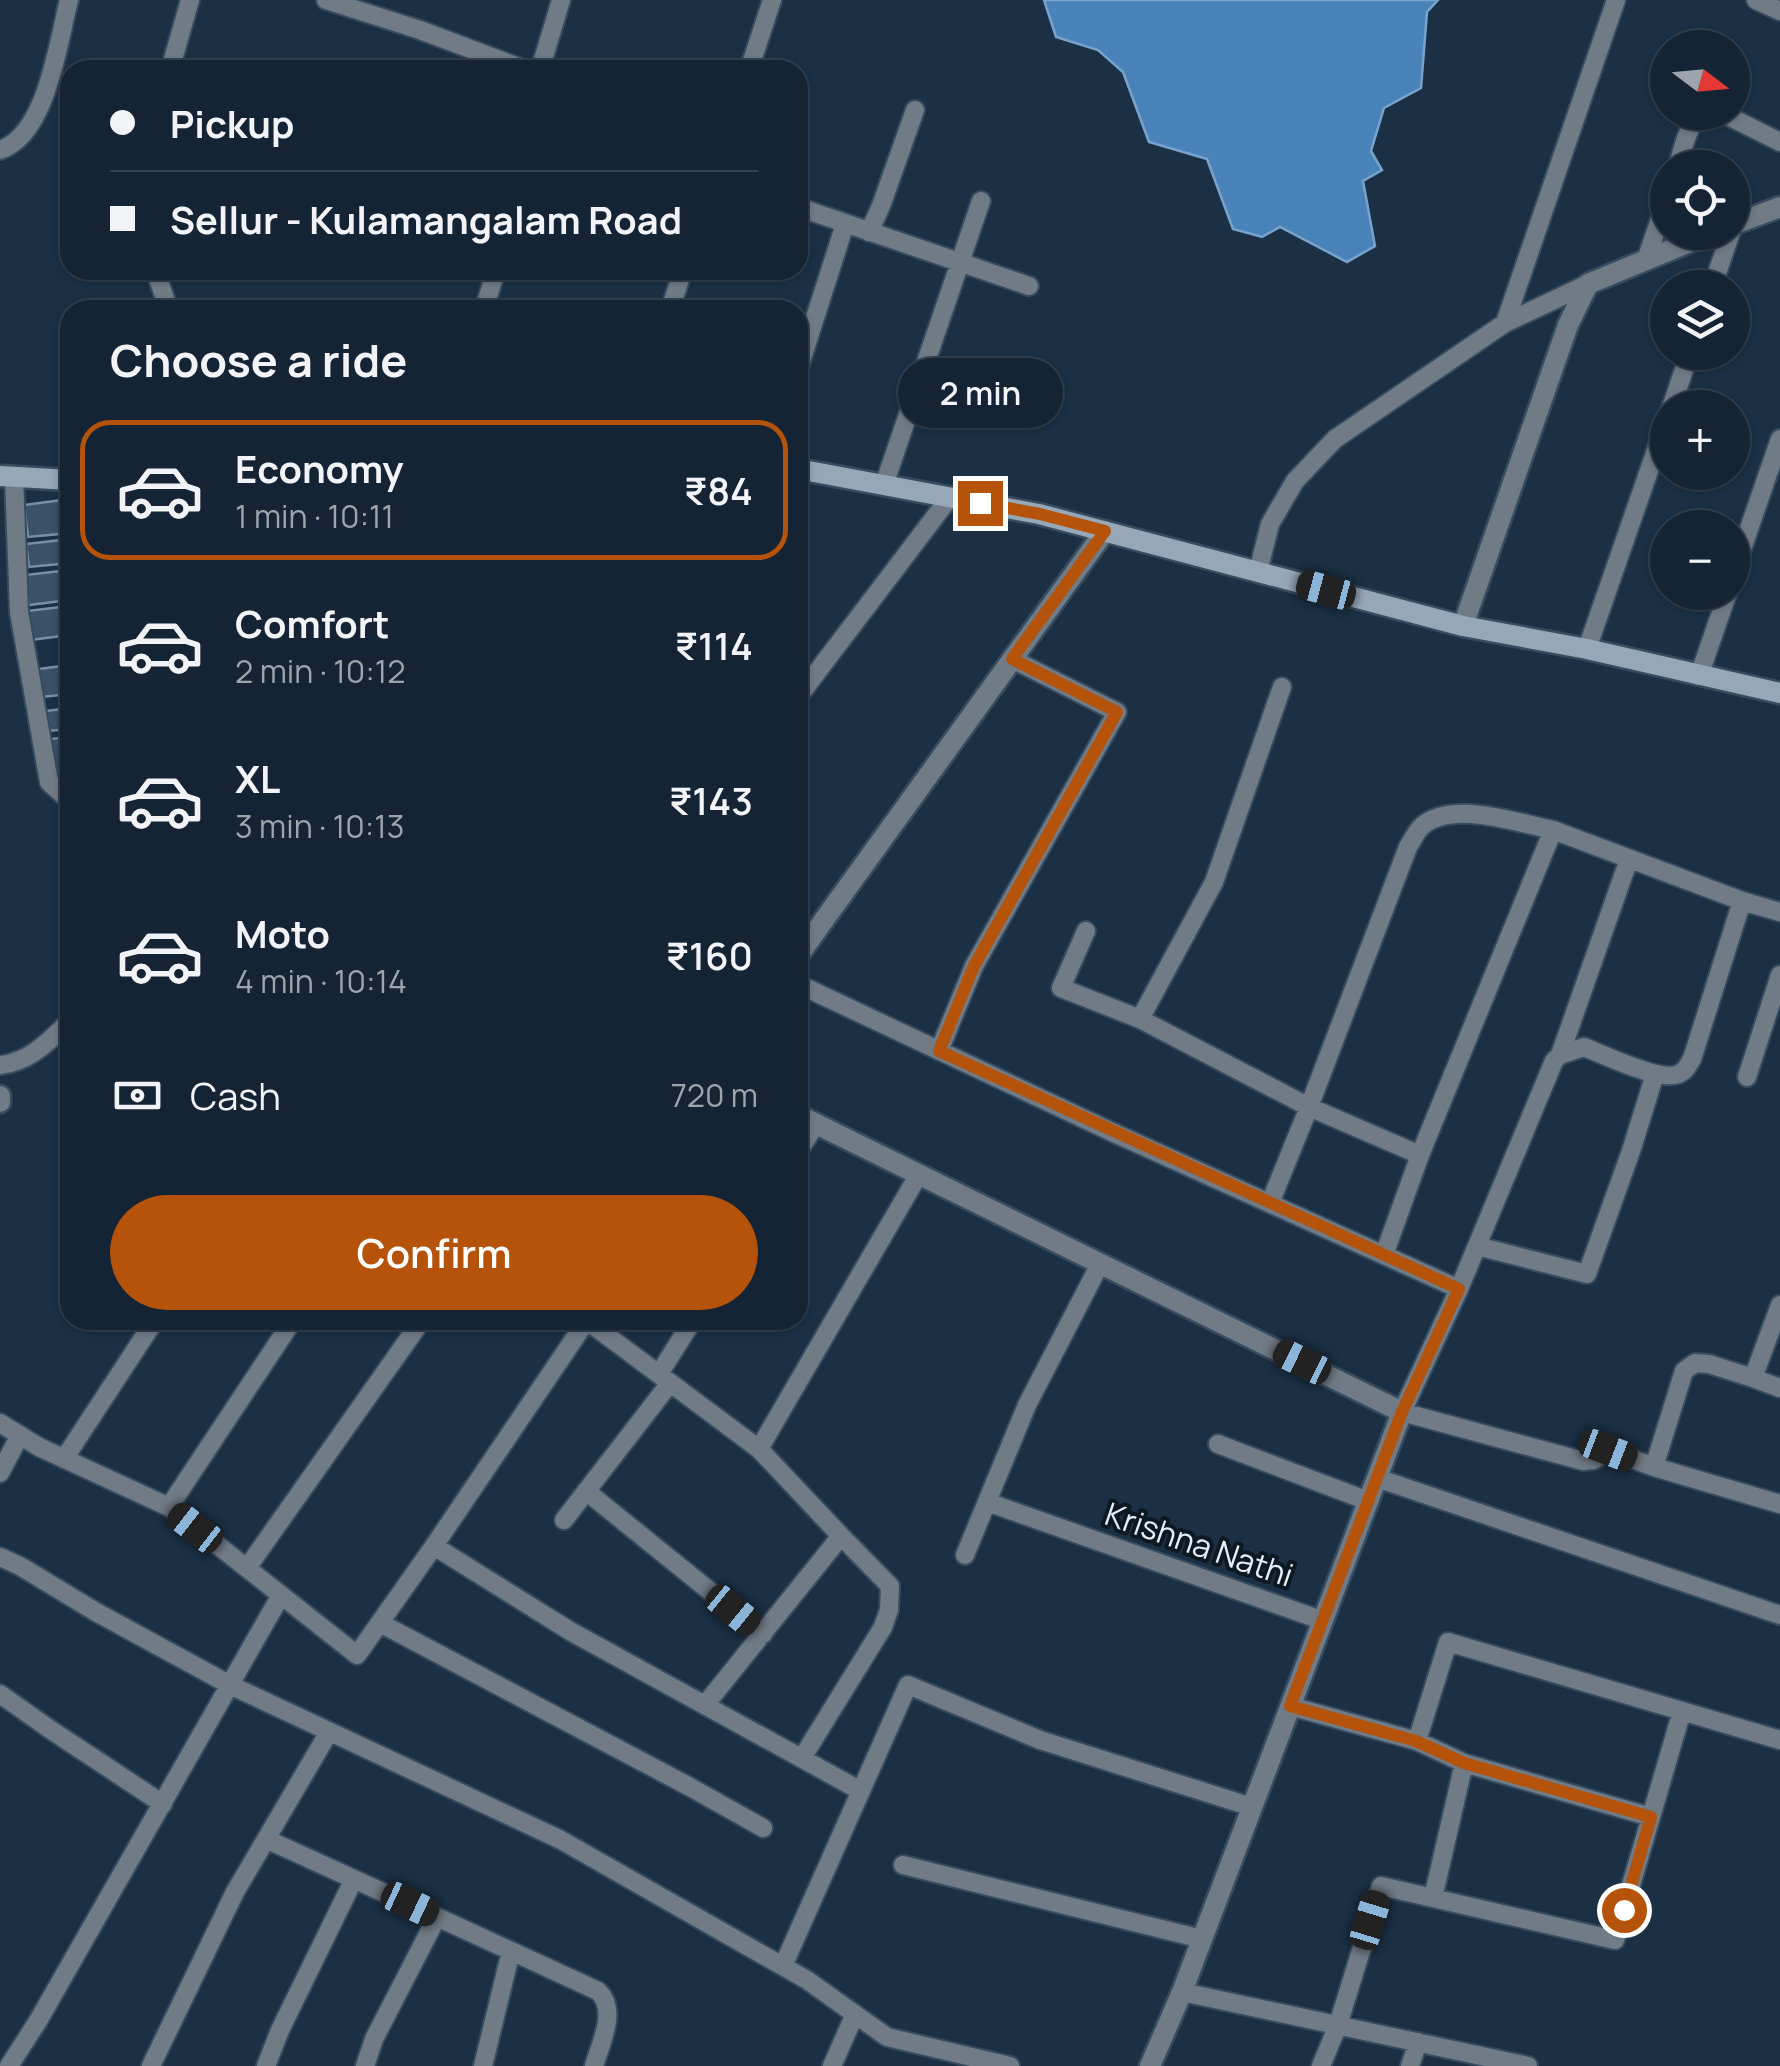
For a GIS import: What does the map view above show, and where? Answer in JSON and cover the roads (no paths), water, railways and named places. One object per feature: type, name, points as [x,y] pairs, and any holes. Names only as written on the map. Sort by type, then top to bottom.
[{"type":"main road","points":[[808,471],[1040,514],[1463,626],[1587,648],[1780,693]]},
{"type":"main road","points":[[7,477],[60,480]]},
{"type":"street","points":[[0,150],[12,146],[36,118],[69,0]]},
{"type":"street","points":[[173,60],[190,0]]},
{"type":"street","points":[[326,0],[500,60]]},
{"type":"street","points":[[543,60],[561,0]]},
{"type":"street","points":[[752,60],[772,0]]},
{"type":"street","points":[[1505,323],[1616,0]]},
{"type":"street","points":[[1756,0],[1780,11]]},
{"type":"street","points":[[869,232],[914,110]]},
{"type":"street","points":[[1750,127],[1780,142]]},
{"type":"street","points":[[884,485],[981,201]]},
{"type":"street","points":[[1750,220],[1780,207]]},
{"type":"street","points":[[808,211],[1028,286]]},
{"type":"street","points":[[808,339],[844,224]]},
{"type":"street","points":[[1646,260],[1650,248]]},
{"type":"street","points":[[1258,572],[1270,524],[1295,481],[1335,439],[1505,323],[1670,250]]},
{"type":"street","points":[[1463,626],[1568,325],[1588,284]]},
{"type":"street","points":[[1750,526],[1780,439]]},
{"type":"street","points":[[1587,648],[1650,468]]},
{"type":"street","points":[[7,477],[22,631],[49,782],[60,791]]},
{"type":"street","points":[[808,685],[950,497]]},
{"type":"street","points":[[808,942],[1105,531]]},
{"type":"street","points":[[1699,676],[1722,610]]},
{"type":"street","points":[[939,1051],[974,966],[1117,712],[1012,659]]},
{"type":"street","points":[[1140,1020],[1214,882],[1282,687]]},
{"type":"street","points":[[1270,1204],[1408,847],[1420,827],[1438,817],[1461,812],[1553,830],[1780,912]]},
{"type":"street","points":[[1384,1255],[1420,1154],[1553,830]]},
{"type":"street","points":[[1150,2066],[1182,1992],[1402,1412],[1459,1289],[1554,1061],[1560,1055],[1629,859]]},
{"type":"street","points":[[1560,1055],[1584,1047],[1655,1074],[1670,1077],[1682,1073],[1692,1059],[1742,901]]},
{"type":"street","points":[[1086,931],[1061,988],[1140,1020],[1310,1107],[1420,1154]]},
{"type":"street","points":[[1747,1077],[1780,975]]},
{"type":"street","points":[[808,989],[1459,1289]]},
{"type":"street","points":[[0,1065],[14,1064],[27,1057],[60,1030]]},
{"type":"street","points":[[1477,1246],[1587,1274],[1655,1074]]},
{"type":"street","points":[[808,1120],[1402,1412],[1583,1462],[1608,1450],[1780,1504]]},
{"type":"street","points":[[758,1449],[919,1174]]},
{"type":"street","points":[[965,1555],[1027,1405],[1100,1264]]},
{"type":"street","points":[[1752,1378],[1780,1305]]},
{"type":"street","points":[[64,1459],[148,1330]]},
{"type":"street","points":[[169,1507],[286,1330]]},
{"type":"street","points":[[247,1568],[415,1330]]},
{"type":"street","points":[[0,1423],[64,1459],[169,1507],[357,1656],[580,1330]]},
{"type":"street","points":[[600,1330],[758,1449],[890,1586],[889,1610],[883,1627],[802,1758]]},
{"type":"street","points":[[564,1520],[664,1379],[688,1330]]},
{"type":"street","points":[[1654,1467],[1684,1371],[1695,1363],[1780,1388]]},
{"type":"street","points":[[0,1473],[20,1435]]},
{"type":"street","points":[[1218,1444],[1368,1501]]},
{"type":"street","points":[[1377,1478],[1780,1614]]},
{"type":"street","points":[[586,1492],[763,1634]]},
{"type":"street","name":"Krishna Nathi","points":[[988,1502],[1322,1620]]},
{"type":"street","points":[[705,1705],[841,1536]]},
{"type":"street","points":[[434,1546],[570,1631],[861,1791]]},
{"type":"street","points":[[0,1557],[230,1685],[561,1840],[784,1966],[887,2037],[1010,2066]]},
{"type":"street","points":[[9,2066],[281,1595]]},
{"type":"street","points":[[380,1623],[762,1828]]},
{"type":"street","points":[[1416,1741],[1448,1642],[1780,1740]]},
{"type":"street","points":[[784,1966],[908,1685],[1040,1740],[1252,1807]]},
{"type":"street","points":[[0,1694],[163,1804]]},
{"type":"street","points":[[1290,1706],[1416,1741],[1464,1763],[1651,1817]]},
{"type":"street","points":[[1321,2066],[1338,2025],[1381,1886],[1615,1940],[1682,1711]]},
{"type":"street","points":[[151,2066],[236,1892],[329,1732]]},
{"type":"street","points":[[1433,1898],[1464,1763]]},
{"type":"street","points":[[266,1839],[598,1991],[609,2010],[594,2066]]},
{"type":"street","points":[[903,1866],[1202,1939]]},
{"type":"street","points":[[266,2066],[354,1879]]},
{"type":"street","points":[[366,2066],[374,2039],[438,1917]]},
{"type":"street","points":[[483,2066],[511,1951]]},
{"type":"street","points":[[1182,1992],[1524,2066]]},
{"type":"street","points":[[832,2066],[854,2014]]},
{"type":"street","points":[[1410,2066],[1418,2042]]},
{"type":"water","points":[[1044,0],[1438,0],[1427,12],[1421,88],[1384,108],[1371,151],[1382,170],[1363,181],[1375,246],[1347,262],[1280,227],[1262,237],[1233,229],[1207,159],[1149,142],[1123,72],[1098,50],[1056,37]]}]
